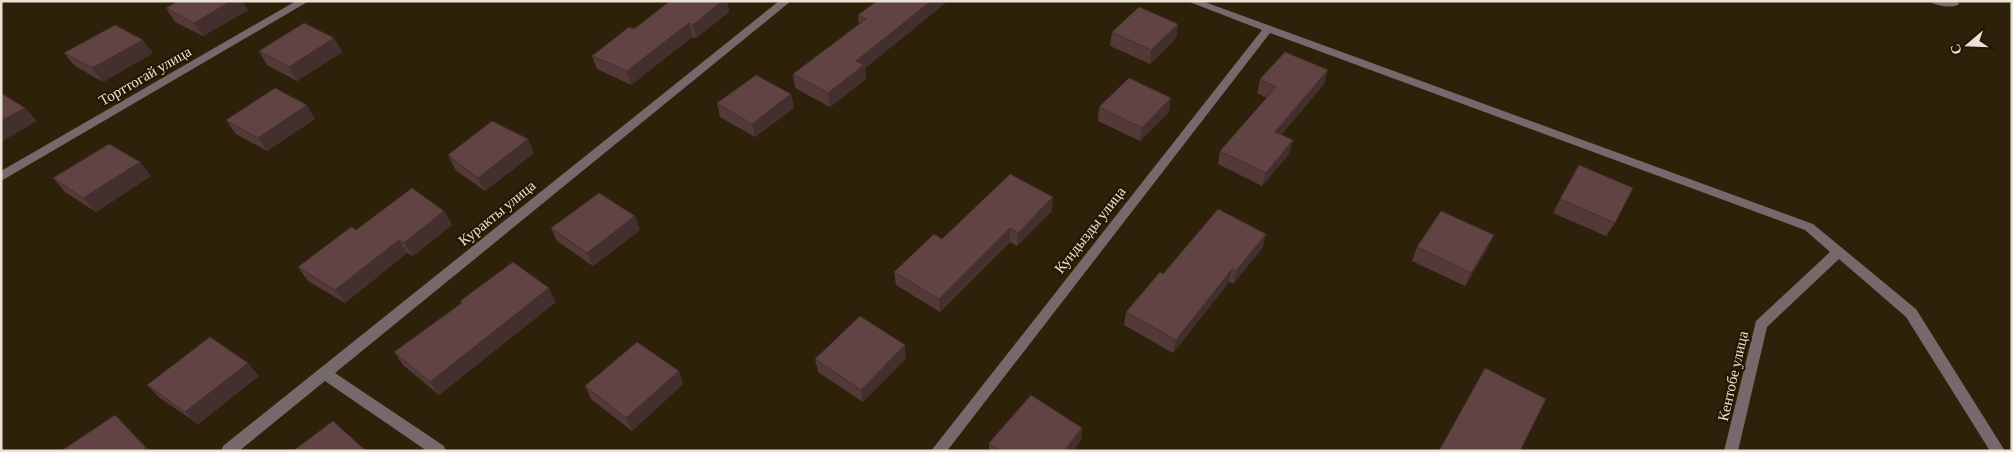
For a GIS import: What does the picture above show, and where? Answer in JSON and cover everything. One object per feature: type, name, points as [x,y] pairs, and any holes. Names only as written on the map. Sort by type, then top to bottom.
[{"type":"street","name":"Торттогай улица","points":[[1,177],[304,1]]},
{"type":"street","name":"Куракты улица","points":[[228,451],[786,1]]},
{"type":"street","points":[[1192,1],[1809,227],[1911,313],[1998,451]]},
{"type":"street","points":[[1222,12],[1231,1]]},
{"type":"street","points":[[1934,1],[1953,3]]},
{"type":"street","name":"Кундызды улица","points":[[938,451],[1268,29]]},
{"type":"street","name":"Кентобе улица","points":[[1731,451],[1761,325],[1839,251]]},
{"type":"street","points":[[325,373],[439,451]]},
{"type":"building","points":[[178,1],[231,1],[194,23],[166,8]]},
{"type":"building","points":[[670,1],[722,1],[693,25],[689,23],[627,71],[592,56],[629,27],[634,29]]},
{"type":"building","points":[[877,1],[931,1],[856,61],[864,65],[828,93],[793,74],[866,19],[858,15]]},
{"type":"building","points":[[1139,7],[1178,24],[1151,50],[1112,32]]},
{"type":"building","points":[[304,23],[334,38],[289,67],[259,51]]},
{"type":"building","points":[[115,25],[143,40],[92,68],[64,53]]},
{"type":"building","points":[[1285,52],[1328,70],[1275,132],[1293,140],[1266,173],[1220,151],[1276,87],[1260,79]]},
{"type":"building","points":[[756,75],[791,94],[752,124],[717,103]]},
{"type":"building","points":[[1129,78],[1171,98],[1142,128],[1099,107]]},
{"type":"building","points":[[275,88],[307,105],[258,138],[226,120]]},
{"type":"building","points":[[1,93],[25,108],[1,121]]},
{"type":"building","points":[[492,121],[528,139],[478,178],[448,155]]},
{"type":"building","points":[[109,144],[140,162],[83,198],[53,178]]},
{"type":"building","points":[[1579,165],[1633,188],[1615,223],[1560,199]]},
{"type":"building","points":[[1010,174],[1053,197],[1018,233],[1010,228],[939,299],[894,272],[934,234],[942,239]]},
{"type":"building","points":[[412,188],[444,211],[404,243],[399,240],[335,290],[298,267],[351,227],[356,230]]},
{"type":"building","points":[[599,193],[635,216],[587,253],[551,228]]},
{"type":"building","points":[[1218,209],[1266,234],[1236,271],[1232,269],[1176,340],[1126,312],[1160,272],[1163,274]]},
{"type":"building","points":[[1441,211],[1494,235],[1471,273],[1417,247]]},
{"type":"building","points":[[513,262],[549,288],[430,382],[394,352],[462,303],[460,301]]},
{"type":"building","points":[[860,316],[905,345],[861,390],[815,359]]},
{"type":"building","points":[[210,337],[248,363],[185,412],[147,385]]},
{"type":"building","points":[[637,342],[679,371],[626,418],[585,386]]},
{"type":"building","points":[[1485,368],[1546,399],[1520,451],[1439,451]]},
{"type":"building","points":[[1031,395],[1082,428],[1064,451],[1000,451],[989,443]]},
{"type":"building","points":[[115,415],[146,448],[142,451],[61,451]]},
{"type":"building","points":[[333,421],[366,451],[293,451]]}]
